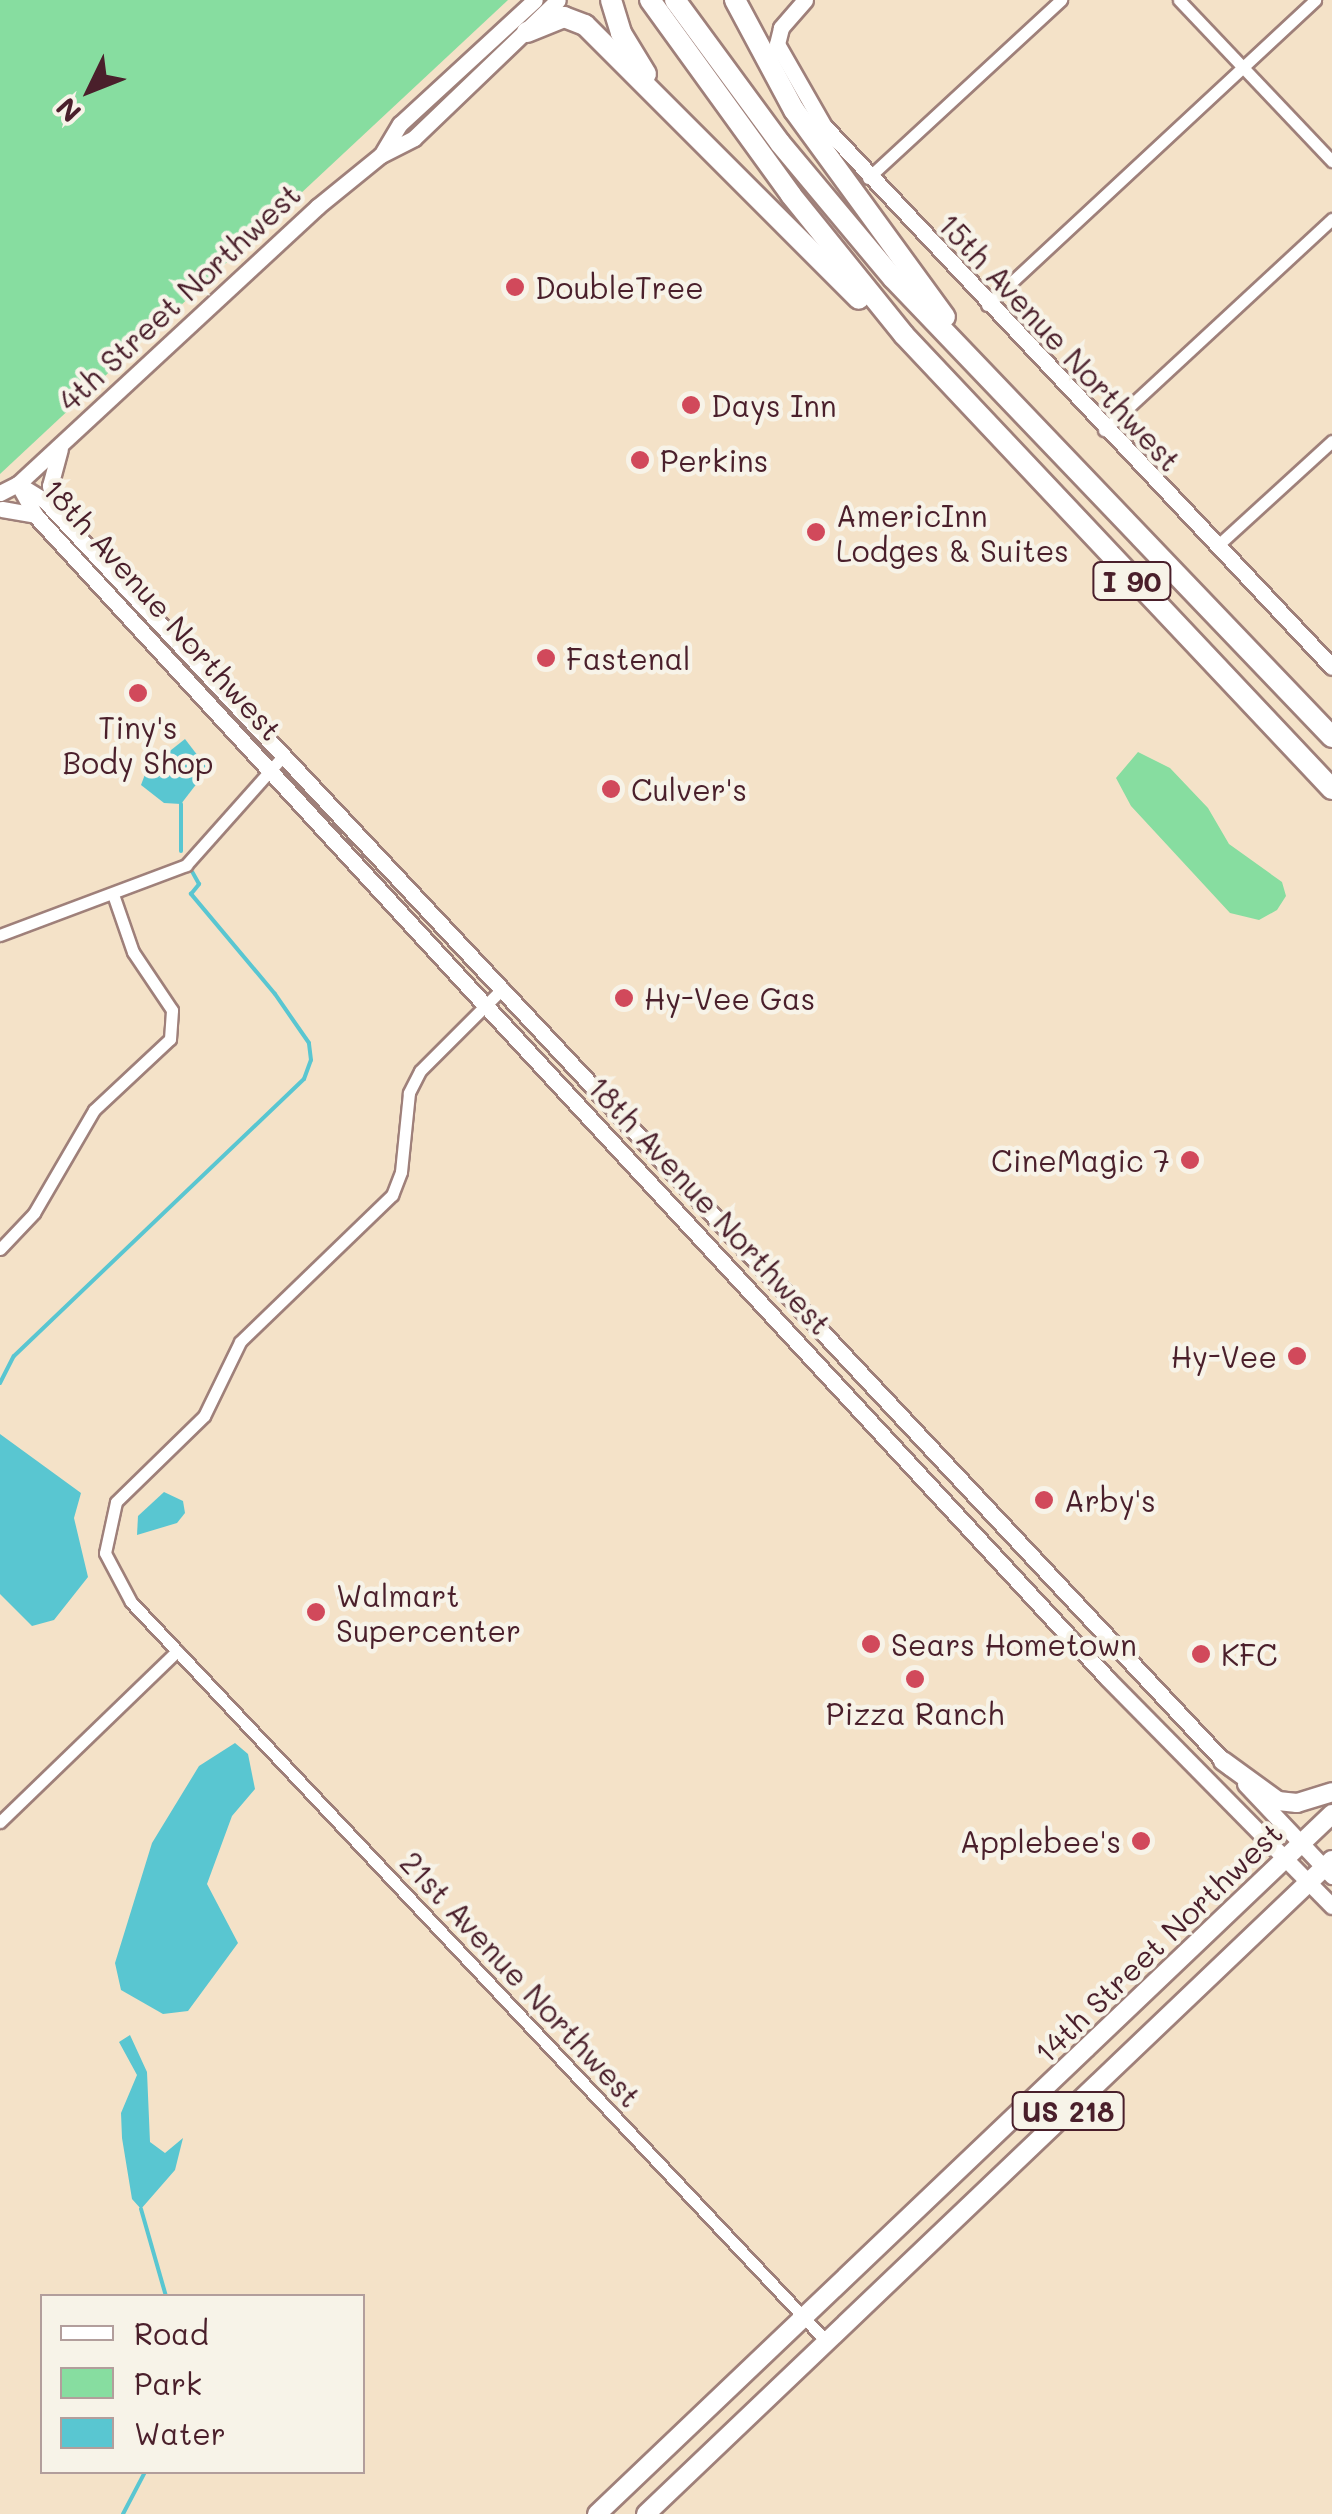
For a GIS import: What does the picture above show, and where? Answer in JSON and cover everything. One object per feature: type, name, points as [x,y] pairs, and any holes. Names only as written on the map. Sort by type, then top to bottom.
[{"type":"highway","points":[[611,0],[627,44],[666,103]]},
{"type":"highway","name":"I 90","points":[[650,0],[790,195],[953,392],[1332,790]]},
{"type":"highway","name":"I 90","points":[[675,0],[826,200],[1332,737]]},
{"type":"highway","points":[[731,0],[837,171],[1001,390]]},
{"type":"highway","points":[[527,32],[564,17],[585,25],[953,392]]},
{"type":"main road","points":[[1223,1762],[1278,1801],[1316,1800],[1332,1792]]},
{"type":"main road","name":"14th Street Northwest","points":[[804,2317],[1332,1814]]},
{"type":"main road","name":"14th Street Northwest","points":[[828,2342],[1309,1881],[1329,1868]]},
{"type":"main road","name":"US 218","points":[[597,2514],[804,2317]]},
{"type":"main road","name":"US 218","points":[[646,2514],[828,2342]]},
{"type":"street","name":"4th Street Northwest","points":[[382,155],[400,124],[535,0]]},
{"type":"street","name":"4th Street Northwest","points":[[1,504],[64,440],[317,206],[382,155],[414,138],[558,0]]},
{"type":"street","name":"15th Avenue Northwest","points":[[806,0],[778,34],[789,75],[868,178],[1331,666]]},
{"type":"street","points":[[868,178],[1061,0]]},
{"type":"street","points":[[1180,0],[1332,161]]},
{"type":"street","points":[[987,305],[1315,0]]},
{"type":"street","points":[[1104,430],[1332,219]]},
{"type":"street","points":[[56,513],[50,486],[64,440]]},
{"type":"street","points":[[1217,546],[1332,441]]},
{"type":"street","name":"18th Avenue Northwest","points":[[18,484],[56,513],[181,658],[269,770],[1108,1679],[1332,1906]]},
{"type":"street","name":"18th Avenue Northwest","points":[[18,484],[35,515],[284,755],[1223,1762],[1329,1868]]},
{"type":"street","points":[[1,504],[35,515]]},
{"type":"street","points":[[0,934],[114,897],[195,858],[284,755]]},
{"type":"street","points":[[0,1250],[34,1213],[94,1110],[170,1038],[172,1010],[133,952],[114,897]]},
{"type":"street","name":"21st Avenue Northwest","points":[[503,988],[438,1051],[410,1094],[401,1172],[392,1195],[240,1342],[204,1416],[110,1513],[104,1546],[111,1574],[177,1651],[828,2342]]},
{"type":"street","points":[[0,1822],[177,1651]]},
{"type":"green space","points":[[0,0],[508,0],[0,474]]},
{"type":"green space","points":[[1138,752],[1170,768],[1208,808],[1229,844],[1282,882],[1286,896],[1277,910],[1259,920],[1230,913],[1131,806],[1116,778]]},
{"type":"water","points":[[185,739],[208,769],[181,804],[164,803],[141,785],[147,769]]},
{"type":"water","points":[[0,1434],[81,1493],[74,1518],[88,1577],[54,1620],[32,1626],[0,1594]]},
{"type":"water","points":[[164,1492],[183,1501],[185,1513],[177,1523],[137,1535],[138,1516]]},
{"type":"water","points":[[235,1743],[248,1754],[255,1789],[232,1816],[207,1884],[238,1943],[188,2011],[163,2014],[121,1990],[115,1963],[152,1843],[199,1766]]},
{"type":"water","points":[[130,2035],[147,2072],[150,2142],[165,2153],[183,2138],[175,2170],[141,2209],[132,2199],[122,2138],[121,2113],[137,2075],[119,2042]]},
{"type":"waterway","points":[[181,804],[181,851]]},
{"type":"waterway","points":[[0,1383],[14,1356],[304,1079],[311,1060],[309,1043],[275,994],[191,894],[199,884],[193,873]]},
{"type":"waterway","points":[[141,2209],[165,2294]]},
{"type":"waterway","points":[[123,2514],[144,2474]]},
{"type":"place","name":"DoubleTree","points":[[515,287]]},
{"type":"place","name":"Days Inn","points":[[691,405]]},
{"type":"place","name":"Perkins","points":[[640,460]]},
{"type":"place","name":"AmericInn Lodges & Suites","points":[[816,532]]},
{"type":"place","name":"Fastenal","points":[[546,658]]},
{"type":"place","name":"Tiny's Body Shop","points":[[138,693]]},
{"type":"place","name":"Culver's","points":[[611,789]]},
{"type":"place","name":"Hy-Vee Gas","points":[[624,998]]},
{"type":"place","name":"CineMagic 7","points":[[1190,1160]]},
{"type":"place","name":"Hy-Vee","points":[[1297,1356]]},
{"type":"place","name":"Arby's","points":[[1044,1500]]},
{"type":"place","name":"Walmart Supercenter","points":[[316,1612]]},
{"type":"place","name":"Sears Hometown","points":[[871,1644]]},
{"type":"place","name":"KFC","points":[[1201,1654]]},
{"type":"place","name":"Pizza Ranch","points":[[915,1679]]},
{"type":"place","name":"Applebee's","points":[[1141,1841]]}]
